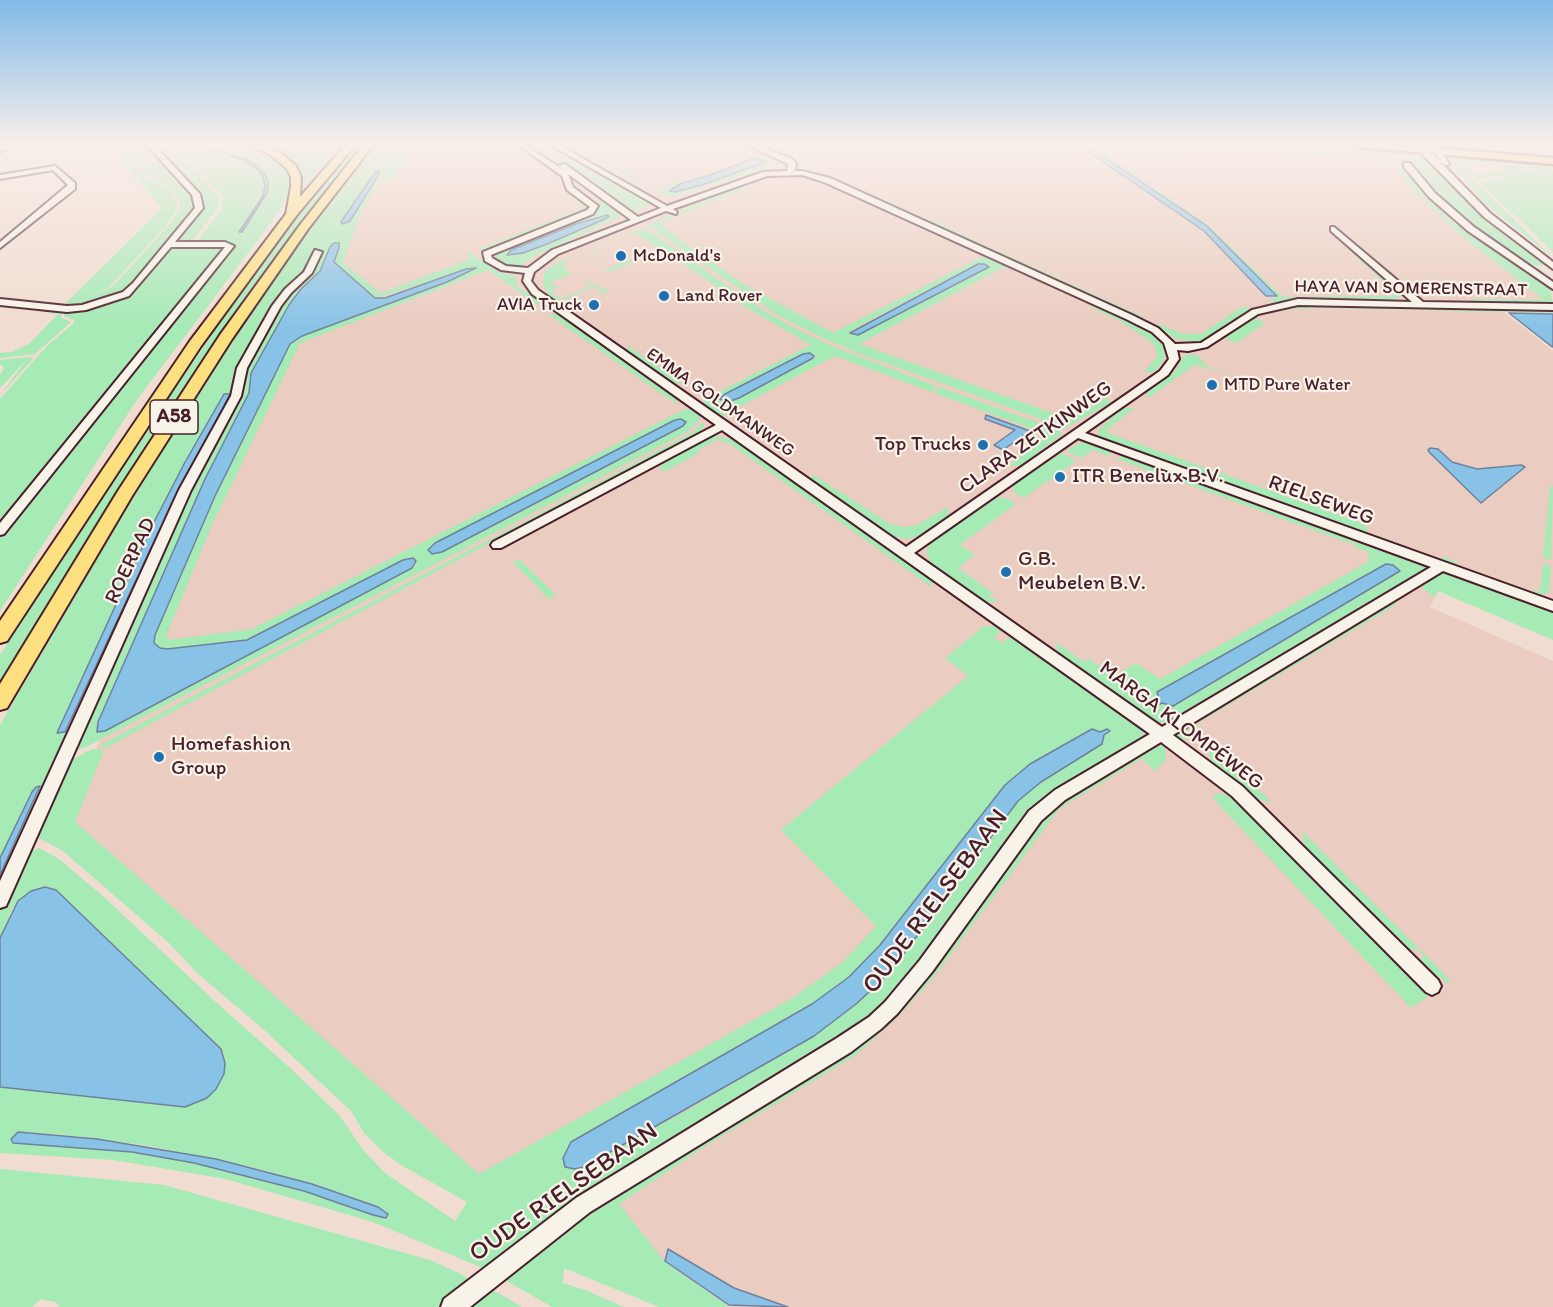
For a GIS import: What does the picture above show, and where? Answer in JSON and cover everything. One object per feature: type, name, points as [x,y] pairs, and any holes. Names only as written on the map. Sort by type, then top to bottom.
[{"type":"highway","name":"A58","points":[[292,214],[293,205]]},
{"type":"highway","name":"A58","points":[[0,636],[170,380],[300,205]]},
{"type":"highway","name":"A58","points":[[0,702],[124,495],[225,338],[321,205]]},
{"type":"street","points":[[0,246],[51,205]]},
{"type":"street","points":[[0,302],[67,309],[100,305],[126,294],[136,285],[199,208],[199,205]]},
{"type":"street","points":[[593,205],[590,212],[486,254],[488,260],[504,268],[530,271],[555,252],[683,205]]},
{"type":"street","points":[[616,205],[638,221]]},
{"type":"street","points":[[669,205],[675,208]]},
{"type":"street","points":[[670,205],[675,208]]},
{"type":"street","points":[[882,205],[1129,317],[1161,334],[1172,347]]},
{"type":"street","points":[[1443,205],[1471,229],[1553,286]]},
{"type":"street","points":[[1478,205],[1553,266]]},
{"type":"street","points":[[1482,205],[1553,260]]},
{"type":"street","points":[[546,258],[562,255],[675,208]]},
{"type":"street","points":[[1334,229],[1419,303]]},
{"type":"street","points":[[0,236],[11,236]]},
{"type":"street","points":[[0,531],[230,246],[225,244],[168,244]]},
{"type":"street","name":"ROERPAD","points":[[0,900],[185,490],[236,396],[242,368],[278,306],[288,291],[308,273],[318,252]]},
{"type":"street","name":"EMMA GOLDMANWEG","points":[[530,271],[528,281],[535,292],[905,554]]},
{"type":"street","name":"HAYA VAN SOMERENSTRAAT","points":[[1172,347],[1188,348],[1204,345],[1248,315],[1282,304],[1311,301],[1553,307]]},
{"type":"street","name":"CLARA ZETKINWEG","points":[[905,554],[1170,367],[1174,359],[1172,347]]},
{"type":"street","points":[[497,545],[723,425]]},
{"type":"street","name":"RIELSEWEG","points":[[1076,434],[1553,606]]},
{"type":"street","name":"MARGA KLOMPÉWEG","points":[[905,554],[1238,791],[1432,986]]},
{"type":"street","name":"OUDE RIELSEBAAN","points":[[452,1307],[583,1205],[844,1045],[875,1023],[903,995],[926,966],[1035,816],[1060,795],[1442,566]]},
{"type":"shaded area","points":[[363,205],[1437,205],[1461,230],[1553,304],[1492,303],[1553,351],[1553,601],[1452,564],[1430,607],[1553,661],[1553,1307],[713,1307],[398,1142],[57,834],[290,324]]},
{"type":"green space","points":[[159,205],[177,205],[178,208],[164,228],[109,287],[71,305],[64,305],[162,208]]},
{"type":"green space","points":[[180,205],[193,205],[192,212],[129,286],[105,299],[73,306],[81,300],[112,287],[163,232],[179,211]]},
{"type":"green space","points":[[202,205],[219,205],[191,242],[180,243],[177,240],[201,211]]},
{"type":"green space","points":[[222,205],[256,205],[239,231],[242,232],[260,205],[282,205],[138,398],[0,611],[0,535],[233,246],[228,243],[196,243],[221,210]]},
{"type":"green space","points":[[307,205],[316,205],[241,307],[0,687],[0,655],[104,493],[237,298]]},
{"type":"green space","points":[[330,205],[353,205],[341,222],[343,224],[350,221],[360,205],[365,205],[343,263],[381,293],[471,259],[465,254],[470,253],[499,272],[515,276],[518,287],[539,300],[538,305],[488,270],[300,343],[211,527],[166,636],[169,640],[252,629],[683,410],[694,410],[699,414],[699,421],[687,432],[84,748],[73,750],[169,530],[238,396],[244,369],[284,299],[310,272],[320,251],[316,251],[305,273],[287,289],[275,306],[238,370],[233,396],[174,506],[0,890],[0,875],[40,787],[36,787],[32,792],[0,858],[0,725],[121,518],[208,378],[297,247]],"holes":[[[339,243],[339,248],[334,262],[377,298],[466,269],[475,269],[447,282],[302,336],[290,344],[215,496],[155,635],[154,643],[160,648],[167,649],[247,640],[403,560],[413,558],[416,561],[412,568],[105,731],[98,731],[98,722],[205,479],[249,393],[251,373],[289,305],[301,289],[320,271],[330,247]],[[224,394],[230,395],[159,531],[66,732],[58,733],[144,543],[194,445]],[[681,419],[685,422],[683,426],[442,552],[432,554],[429,550],[435,543],[675,420]]]},
{"type":"green space","points":[[579,205],[588,205],[589,209],[487,250],[479,249],[583,208]]},
{"type":"green space","points":[[597,205],[611,205],[624,215],[535,256],[521,265],[505,265],[495,260],[495,253],[594,212],[598,208]],"holes":[[[608,216],[547,244],[507,255],[511,250],[576,224]]]},
{"type":"green space","points":[[620,205],[650,205],[630,212]]},
{"type":"green space","points":[[695,205],[705,205],[659,223],[744,284],[833,333],[982,257],[991,257],[1008,265],[859,344],[1069,419],[1112,395],[1108,398],[1110,403],[1066,428],[863,355],[779,316],[647,225]],"holes":[[[977,264],[989,267],[858,335],[850,333]]]},
{"type":"green space","points":[[888,205],[896,205],[936,223],[947,225],[945,227],[1146,318],[1137,318]]},
{"type":"green space","points":[[1174,205],[1179,205],[1207,224],[1283,297],[1394,296],[1393,290],[1356,257],[1363,258],[1402,293],[1402,296],[1391,300],[1315,299],[1275,302],[1267,300],[1279,297],[1215,233]]},
{"type":"green space","points":[[1428,205],[1434,205],[1456,225],[1462,225],[1492,248],[1545,281],[1550,288],[1553,304],[1479,303],[1469,299],[1544,300],[1463,237]]},
{"type":"green space","points":[[1448,205],[1475,205],[1550,266],[1533,265],[1494,240],[1458,211],[1497,244],[1531,266],[1494,244]]},
{"type":"green space","points":[[1487,205],[1499,205],[1553,258]]},
{"type":"green space","points":[[1504,205],[1553,205],[1553,252]]},
{"type":"green space","points":[[648,230],[758,307],[790,326],[832,346],[936,386],[932,392],[835,356],[720,417],[703,405],[704,399],[811,345],[744,306],[664,250],[605,273],[610,267],[653,252],[658,247],[633,233],[594,248],[597,250],[593,252],[593,248],[636,231]]},
{"type":"green space","points":[[223,245],[226,248],[0,526],[0,399],[46,347],[74,323],[74,320],[64,316],[64,313],[95,308],[124,297],[173,247]]},
{"type":"green space","points":[[564,260],[566,264],[562,267],[572,274],[550,282],[557,287],[551,293],[560,299],[589,287],[585,283],[590,280],[592,281],[587,284],[590,286],[596,284],[610,293],[596,292],[601,290],[595,286],[566,299],[557,300],[551,299],[546,291],[553,289],[546,290],[543,285],[544,272]]},
{"type":"green space","points":[[1305,304],[1553,310],[1553,313],[1329,308],[1287,309],[1288,314],[1285,311],[1287,307]]},
{"type":"green space","points":[[0,305],[63,312],[61,317],[71,322],[35,354],[0,358],[0,353],[12,352],[29,344],[58,314]]},
{"type":"green space","points":[[1089,306],[1098,307],[1153,335],[1164,347],[1163,362],[1154,372],[1144,372],[1141,375],[1156,358],[1157,352],[1153,343],[1122,322]]},
{"type":"green space","points":[[1248,306],[1249,310],[1199,342],[1177,339],[1159,328],[1157,323],[1182,334],[1201,334],[1237,310]]},
{"type":"green space","points":[[548,314],[558,314],[677,398],[676,404]]},
{"type":"green space","points":[[1254,317],[1265,323],[1236,343],[1223,337]]},
{"type":"green space","points":[[628,346],[682,383],[670,383],[626,351]]},
{"type":"green space","points":[[1192,354],[1198,356],[1208,367],[1234,375],[1195,365],[1148,398],[1146,392],[1175,371],[1184,356]]},
{"type":"green space","points":[[30,357],[33,359],[0,395],[27,359],[0,388],[0,375],[4,368],[0,360]]},
{"type":"green space","points":[[939,387],[1059,430],[1062,434],[1021,466],[1009,466],[1049,435],[934,393]]},
{"type":"green space","points":[[1123,408],[1135,408],[1107,429],[1108,433],[1364,524],[1369,532],[1359,533],[1103,441],[1098,436],[1099,429]]},
{"type":"green space","points":[[704,422],[704,427],[697,434],[526,524],[522,523],[690,434]]},
{"type":"green space","points":[[718,436],[738,441],[931,578],[932,584],[930,586],[729,443],[721,442],[722,439],[718,439],[697,451],[699,453],[664,472],[660,468],[662,462],[707,438]]},
{"type":"green space","points":[[1086,442],[1113,451],[1109,456],[1092,450],[1081,458],[1066,451]]},
{"type":"green space","points":[[1062,453],[1076,461],[1024,498],[1014,492],[1013,484]]},
{"type":"green space","points":[[1124,454],[1355,537],[1352,544],[1117,459]]},
{"type":"green space","points":[[812,474],[890,524],[904,527],[917,525],[948,507],[948,516],[919,536],[908,539],[895,537],[811,481]]},
{"type":"green space","points":[[1550,486],[1553,487],[1551,560],[1543,558]]},
{"type":"green space","points":[[995,497],[1006,498],[1016,504],[960,545],[975,555],[958,568],[993,593],[989,596],[998,602],[984,602],[931,565],[926,551],[932,541]]},
{"type":"green space","points":[[519,524],[520,527],[105,748],[102,746],[102,744]]},
{"type":"green space","points":[[1379,536],[1440,559],[1444,557],[1458,563],[1457,565],[1534,593],[1534,590],[1469,566],[1540,592],[1543,563],[1551,567],[1549,592],[1537,597],[1382,541]]},
{"type":"green space","points":[[1357,538],[1423,564],[1426,569],[1177,719],[1157,723],[1058,654],[1056,642],[1084,662],[1088,658],[1114,676],[1136,663],[1160,679],[1368,562],[1369,552],[1354,547]],"holes":[[[1386,564],[1391,564],[1400,571],[1173,705],[1162,703],[1159,699],[1157,692]]]},
{"type":"green space","points":[[519,559],[556,595],[549,599],[513,562]]},
{"type":"green space","points":[[1443,573],[1454,574],[1553,609],[1553,640],[1438,591],[1434,597],[1423,589],[1421,584]]},
{"type":"green space","points":[[1390,602],[1397,604],[1185,731],[1196,740],[1179,739],[1176,736],[1181,729]]},
{"type":"green space","points":[[984,626],[999,626],[1000,632],[994,638],[1002,643],[1008,638],[1015,638],[1145,731],[1136,743],[1061,788],[927,955],[877,1013],[485,1269],[373,1222],[226,1179],[114,1160],[0,1153],[0,1087],[185,1107],[224,1053],[53,888],[40,887],[22,897],[12,909],[0,938],[0,911],[26,853],[39,848],[59,859],[105,898],[289,1067],[339,1115],[364,1151],[385,1173],[455,1221],[467,1202],[401,1165],[382,1151],[364,1133],[351,1111],[262,1028],[197,973],[169,943],[63,851],[33,835],[69,762],[92,749],[104,750],[75,822],[479,1174],[791,999],[843,962],[876,926],[781,830],[968,676],[945,658]],"holes":[[[1092,729],[1104,735],[1102,744],[1041,782],[1018,801],[902,956],[881,981],[856,1004],[814,1036],[580,1169],[849,977],[880,945],[1005,785],[1030,764]],[[27,1132],[87,1137],[155,1147],[268,1171],[377,1207],[386,1211],[385,1218],[304,1191],[194,1163],[132,1152],[14,1143]]]},
{"type":"green space","points":[[1165,745],[1166,759],[1154,771],[1142,758],[1059,809],[933,978],[897,1018],[856,1055],[709,1144],[619,1204],[665,1262],[730,1307],[659,1307],[564,1268],[563,1283],[624,1307],[552,1307],[503,1278],[565,1227],[855,1045],[1052,808],[1149,748]]},
{"type":"green space","points":[[1207,748],[1239,772],[1272,802],[1256,799],[1211,761]]},
{"type":"green space","points":[[1219,793],[1232,796],[1279,840],[1429,996],[1411,1008],[1212,797]]},
{"type":"green space","points":[[1302,831],[1451,981],[1447,983],[1440,977],[1434,977],[1418,961],[1423,957],[1415,948],[1409,952],[1304,845]]},
{"type":"green space","points":[[0,1169],[164,1185],[433,1261],[465,1276],[469,1281],[465,1287],[439,1307],[60,1307],[56,1302],[41,1299],[32,1307],[0,1307]]},
{"type":"green space","points":[[490,1290],[500,1294],[522,1307],[463,1307]]},
{"type":"water","points":[[257,205],[259,205],[242,232],[239,232]]},
{"type":"water","points":[[353,205],[360,205],[350,221],[342,224],[341,222]]},
{"type":"water","points":[[1166,205],[1176,205],[1207,226],[1277,296],[1266,296],[1204,231]]},
{"type":"water","points":[[609,216],[605,219],[547,244],[523,253],[507,255],[511,250],[576,224]]},
{"type":"water","points":[[334,243],[339,243],[339,248],[334,262],[375,298],[385,298],[466,269],[476,268],[447,282],[302,336],[290,344],[215,496],[155,635],[154,643],[160,648],[167,649],[247,640],[403,560],[413,558],[416,561],[412,568],[105,731],[97,732],[98,722],[205,479],[249,393],[251,373],[289,305],[301,289],[320,271]]},
{"type":"water","points":[[978,264],[989,267],[858,335],[850,333]]},
{"type":"water","points":[[1509,313],[1553,314],[1553,347],[1551,346]]},
{"type":"water","points":[[810,353],[814,356],[813,358],[739,398],[728,402],[719,399],[803,354]]},
{"type":"water","points":[[224,394],[230,394],[159,531],[65,732],[57,733],[151,528]]},
{"type":"water","points":[[986,415],[1030,431],[1003,450],[994,445],[1015,430],[985,419]]},
{"type":"water","points":[[681,419],[686,422],[683,426],[442,552],[432,554],[428,550],[435,543],[675,420]]},
{"type":"water","points":[[1438,449],[1452,462],[1477,469],[1521,465],[1525,467],[1481,503],[1430,453],[1428,450]]},
{"type":"water","points":[[1386,564],[1393,565],[1400,571],[1173,706],[1162,703],[1158,705],[1154,702],[1159,699],[1157,692]]},
{"type":"water","points":[[1092,729],[1100,732],[1107,729],[1110,731],[1104,735],[1102,744],[1041,782],[1018,801],[902,956],[881,981],[856,1004],[814,1036],[584,1167],[575,1169],[565,1167],[563,1158],[571,1142],[812,1004],[849,977],[880,945],[1005,785],[1030,764]]},
{"type":"water","points":[[40,786],[0,875],[0,858],[32,792]]},
{"type":"water","points":[[45,887],[56,890],[221,1049],[225,1063],[224,1074],[216,1089],[207,1098],[185,1107],[0,1087],[0,938],[18,901],[31,891]]},
{"type":"water","points":[[18,1132],[97,1139],[216,1159],[312,1184],[378,1207],[388,1214],[386,1218],[373,1215],[304,1191],[194,1163],[132,1152],[13,1143],[11,1139]]},
{"type":"water","points":[[668,1249],[734,1288],[788,1307],[729,1305],[665,1261]]},
{"type":"place","name":"McDonald's","points":[[621,256]]},
{"type":"place","name":"Land Rover","points":[[664,296]]},
{"type":"place","name":"AVIA Truck","points":[[594,305]]},
{"type":"place","name":"MTD Pure Water","points":[[1212,385]]},
{"type":"place","name":"Top Trucks","points":[[983,445]]},
{"type":"place","name":"ITR Benelux B.V.","points":[[1060,477]]},
{"type":"place","name":"G.B. Meubelen B.V.","points":[[1006,572]]},
{"type":"place","name":"Homefashion Group","points":[[159,757]]}]
